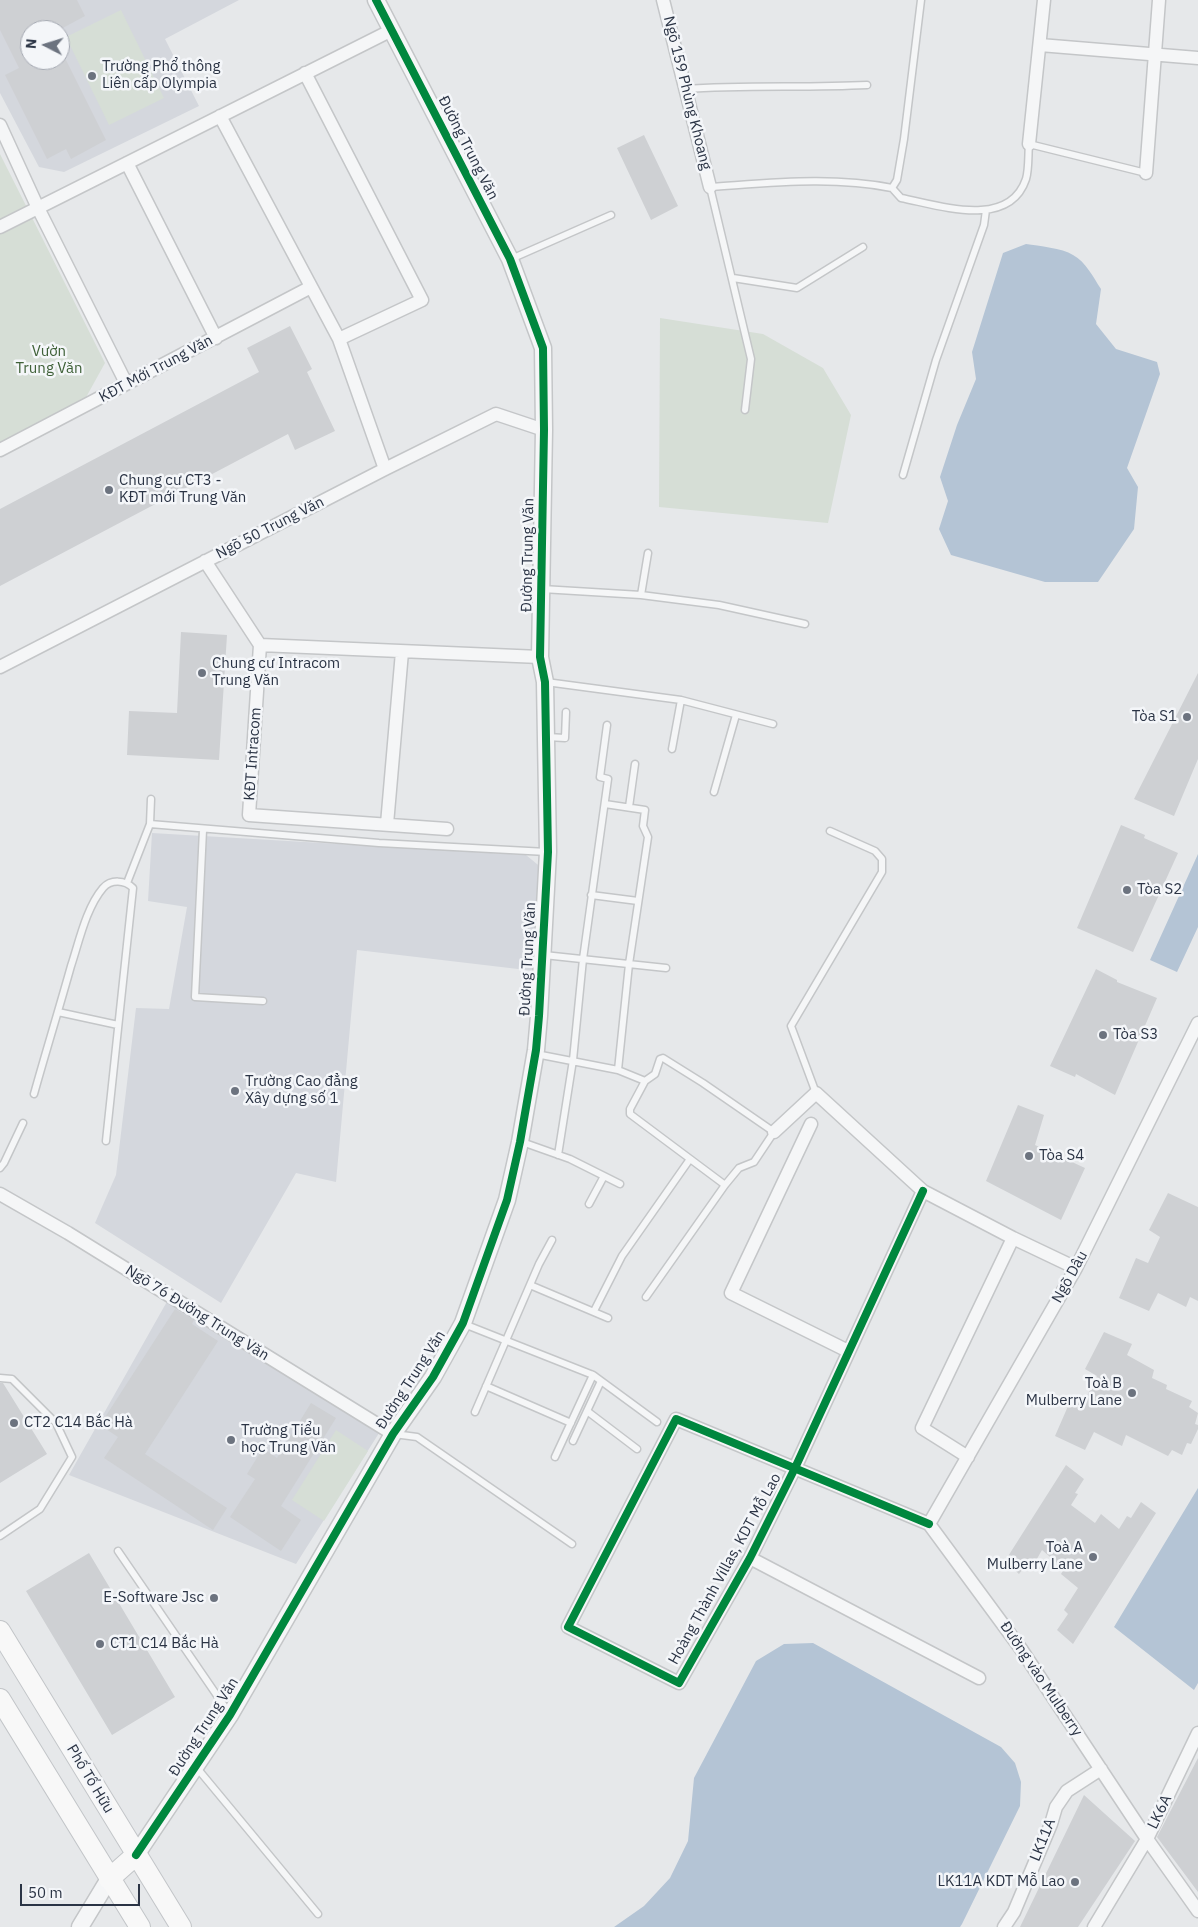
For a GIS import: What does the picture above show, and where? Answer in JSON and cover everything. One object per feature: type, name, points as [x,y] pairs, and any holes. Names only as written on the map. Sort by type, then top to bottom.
[{"type":"main road","name":"Phố Tố Hữu","points":[[0,1631],[181,1927]]},
{"type":"main road","points":[[0,1699],[140,1927]]},
{"type":"main road","points":[[109,1879],[136,1855]]},
{"type":"street","name":"Đường Trung Văn","points":[[136,1855],[230,1715],[393,1434],[433,1377],[463,1323],[507,1200],[520,1142],[535,1054],[543,954],[548,852],[545,682],[540,658],[544,430],[543,348],[510,259],[376,0]]},
{"type":"street","name":"Ngõ 159 Phùng Khoang","points":[[663,0],[710,187]]},
{"type":"street","points":[[1029,144],[1044,0]]},
{"type":"street","points":[[1146,173],[1159,0]]},
{"type":"street","points":[[0,227],[392,30]]},
{"type":"street","points":[[1040,45],[1198,58]]},
{"type":"street","points":[[305,74],[422,300],[339,339]]},
{"type":"street","points":[[220,116],[339,339],[385,469]]},
{"type":"street","points":[[0,125],[38,208],[126,383]]},
{"type":"street","points":[[127,163],[216,338]]},
{"type":"street","name":"KĐT Mới Trung Văn","points":[[0,450],[311,287]]},
{"type":"street","name":"Ngõ 50 Trung Văn","points":[[0,667],[496,414],[544,430]]},
{"type":"street","points":[[205,561],[260,644],[540,658]]},
{"type":"street","name":"KĐT Intracom","points":[[260,644],[249,815],[447,830]]},
{"type":"street","points":[[387,824],[402,652]]},
{"type":"street","name":"Ngõ Dâu","points":[[929,1524],[1076,1268],[1198,1023]]},
{"type":"street","points":[[774,1132],[816,1093],[923,1191],[1013,1238],[1076,1268]]},
{"type":"street","points":[[810,1124],[731,1293],[848,1351]]},
{"type":"street","name":"Hoàng Thành Villas, KDT Mỗ Lao","points":[[795,1468],[676,1419],[568,1627],[678,1683],[750,1558],[795,1468],[923,1191]]},
{"type":"street","name":"Ngõ 76 Đường Trung Văn","points":[[0,1194],[68,1233],[393,1434]]},
{"type":"street","points":[[968,1457],[922,1428],[1013,1238]]},
{"type":"street","points":[[795,1468],[929,1524]]},
{"type":"street","name":"Đường vào Mulberry","points":[[929,1524],[1021,1649],[1147,1839]]},
{"type":"street","points":[[750,1558],[979,1678]]},
{"type":"street","name":"LK6A","points":[[1198,1733],[1147,1839],[1198,1911]]},
{"type":"street","name":"LK11A","points":[[1004,1927],[1014,1912],[1051,1824],[1056,1806],[1067,1791],[1101,1769]]},
{"type":"street","points":[[1094,1927],[1147,1839]]},
{"type":"street","points":[[80,1927],[109,1879]]},
{"type":"lane","points":[[892,188],[897,180],[921,0]]},
{"type":"lane","points":[[686,89],[727,86],[819,87],[868,85]]},
{"type":"lane","points":[[745,410],[751,359],[710,187],[800,180],[852,182],[892,188],[901,198],[951,207],[986,210],[997,208],[1011,201],[1019,192],[1026,178],[1029,144],[1146,173]]},
{"type":"lane","points":[[902,475],[936,360],[984,225],[986,210]]},
{"type":"lane","points":[[510,259],[611,215]]},
{"type":"lane","points":[[732,278],[797,288],[863,247]]},
{"type":"lane","points":[[641,595],[648,553]]},
{"type":"lane","points":[[540,588],[641,595],[719,605],[805,624]]},
{"type":"lane","points":[[545,682],[682,700],[773,724]]},
{"type":"lane","points":[[672,748],[682,700]]},
{"type":"lane","points":[[547,737],[565,738],[566,712]]},
{"type":"lane","points":[[714,792],[736,715]]},
{"type":"lane","points":[[558,1155],[573,1060],[583,959],[608,779],[600,777],[607,725]]},
{"type":"lane","points":[[629,807],[635,764]]},
{"type":"lane","points":[[127,882],[150,824],[151,799]]},
{"type":"lane","points":[[605,804],[645,810],[643,826],[648,838],[629,964],[618,1070]]},
{"type":"lane","points":[[150,824],[203,830],[378,843],[548,852]]},
{"type":"lane","points":[[203,830],[196,997],[263,1001]]},
{"type":"lane","points":[[816,1093],[791,1026],[882,872],[882,859],[875,851],[830,831]]},
{"type":"lane","points":[[34,1094],[81,933],[94,902],[104,886],[118,881],[127,882],[133,888],[106,1141]]},
{"type":"lane","points":[[591,895],[638,901]]},
{"type":"lane","points":[[543,954],[666,968]]},
{"type":"lane","points":[[58,1012],[118,1025]]},
{"type":"lane","points":[[535,1054],[618,1070],[645,1081]]},
{"type":"lane","points":[[646,1297],[725,1185],[739,1168],[754,1162],[774,1132],[666,1059],[660,1059],[655,1074],[645,1081],[630,1109],[630,1114],[725,1185]]},
{"type":"lane","points":[[1,1163],[23,1123]]},
{"type":"lane","points":[[520,1142],[558,1155],[620,1184]]},
{"type":"lane","points":[[594,1312],[622,1256],[690,1159]]},
{"type":"lane","points":[[589,1204],[604,1176]]},
{"type":"lane","points":[[475,1412],[530,1285],[552,1240]]},
{"type":"lane","points":[[530,1285],[608,1318]]},
{"type":"lane","points":[[463,1323],[593,1375],[657,1422]]},
{"type":"lane","points":[[555,1457],[593,1375]]},
{"type":"lane","points":[[0,1378],[12,1379],[56,1424],[72,1457],[40,1509],[0,1536]]},
{"type":"lane","points":[[573,1441],[601,1381]]},
{"type":"lane","points":[[486,1386],[571,1423]]},
{"type":"lane","points":[[587,1412],[637,1449]]},
{"type":"lane","points":[[393,1434],[417,1438],[572,1544]]},
{"type":"lane","points":[[118,1551],[230,1715]]},
{"type":"lane","points":[[196,1767],[318,1914]]},
{"type":"shaded area","name":"Trường Phổ thông Liên cấp Olympia","points":[[0,0],[239,0],[165,39],[199,106],[64,172],[39,167],[0,93]]},
{"type":"shaded area","name":"Trường Cao đẳng Xây dựng số 1","points":[[152,833],[526,855],[543,869],[535,971],[357,950],[336,1182],[296,1173],[221,1303],[95,1223],[116,1175],[136,1008],[169,1009],[187,907],[148,901]]},
{"type":"shaded area","name":"Trường Tiểu học Trung Văn","points":[[169,1298],[381,1430],[296,1564],[69,1475]]},
{"type":"green space","points":[[121,10],[164,98],[109,125],[70,45],[70,35]]},
{"type":"green space","name":"Vườn Trung Văn","points":[[0,154],[105,363],[79,410],[0,450]]},
{"type":"green space","points":[[660,318],[763,334],[823,368],[851,415],[828,523],[659,507]]},
{"type":"green space","points":[[336,1430],[368,1451],[324,1521],[292,1500]]},
{"type":"water","points":[[1026,244],[1063,251],[1078,258],[1089,270],[1101,289],[1096,324],[1116,349],[1157,362],[1160,374],[1127,468],[1138,487],[1134,529],[1098,582],[1045,582],[951,555],[939,529],[948,501],[940,477],[957,425],[976,379],[972,352],[1003,253]]},
{"type":"water","points":[[1198,854],[1198,927],[1177,972],[1150,960]]},
{"type":"water","points":[[1198,1488],[1198,1683],[1194,1690],[1114,1627]]},
{"type":"water","points":[[813,1643],[1001,1747],[1015,1763],[1021,1782],[1020,1806],[960,1927],[614,1927],[644,1906],[670,1878],[688,1841],[694,1778],[756,1661],[784,1644]]},
{"type":"building","points":[[0,0],[77,0],[85,16],[70,24],[70,20],[20,20],[20,70],[70,70],[70,68],[106,140],[71,159],[66,149],[47,159],[5,75],[19,68],[0,30]]},
{"type":"building","points":[[644,135],[678,206],[651,220],[617,148]]},
{"type":"building","name":"Chung cư CT3 - KĐT mới Trung Văn","points":[[290,326],[312,369],[307,372],[335,431],[295,450],[288,434],[0,586],[0,509],[259,372],[247,348]]},
{"type":"building","name":"Chung cư Intracom Trung Văn","points":[[181,632],[227,635],[219,760],[127,755],[129,711],[177,713]]},
{"type":"building","name":"Tòa S1","points":[[1198,673],[1198,759],[1174,816],[1134,799]]},
{"type":"building","name":"Tòa S2","points":[[1121,825],[1145,835],[1144,838],[1178,853],[1133,952],[1077,928]]},
{"type":"building","name":"Tòa S3","points":[[1096,969],[1117,980],[1117,982],[1157,998],[1115,1095],[1076,1074],[1075,1077],[1050,1066]]},
{"type":"building","name":"Tòa S4","points":[[1018,1105],[1044,1115],[1035,1145],[1085,1168],[1061,1220],[986,1181]]},
{"type":"building","points":[[1168,1193],[1198,1207],[1198,1301],[1190,1297],[1186,1307],[1158,1293],[1149,1311],[1119,1298],[1136,1258],[1148,1263],[1160,1237],[1149,1230]]},
{"type":"building","points":[[175,1309],[194,1320],[192,1324],[218,1341],[145,1454],[227,1508],[213,1530],[104,1458],[118,1437],[100,1425]]},
{"type":"building","name":"Toà B Mulberry Lane","points":[[1104,1332],[1132,1344],[1127,1355],[1154,1370],[1152,1378],[1167,1385],[1166,1389],[1192,1401],[1189,1407],[1198,1413],[1195,1424],[1198,1425],[1198,1429],[1191,1444],[1187,1443],[1182,1455],[1172,1450],[1168,1456],[1126,1435],[1122,1446],[1094,1432],[1085,1450],[1055,1436],[1072,1397],[1084,1402],[1097,1376],[1085,1369]]},
{"type":"building","name":"CT2 C14 Bắc Hà","points":[[0,1383],[3,1383],[47,1454],[0,1483]]},
{"type":"building","points":[[311,1403],[336,1418],[281,1506],[301,1520],[281,1551],[230,1517],[255,1479],[247,1474],[263,1448],[277,1458]]},
{"type":"building","name":"Toà A Mulberry Lane","points":[[1066,1465],[1084,1479],[1075,1493],[1078,1494],[1071,1505],[1095,1523],[1101,1514],[1119,1529],[1127,1516],[1131,1518],[1141,1502],[1156,1513],[1073,1644],[1057,1630],[1068,1614],[1064,1610],[1078,1588],[1061,1574],[1064,1569],[1042,1550],[1034,1564],[1029,1561],[1019,1574],[1005,1561]]},
{"type":"building","name":"CT1 C14 Bắc Hà","points":[[89,1553],[175,1697],[112,1735],[26,1591]]},
{"type":"building","points":[[1198,1758],[1198,1892],[1157,1837]]},
{"type":"building","name":"LK11A KDT Mỗ Lao","points":[[1084,1795],[1135,1841],[1078,1927],[1020,1927]]},
{"type":"cycle path","points":[[136,1855],[230,1715],[393,1434],[433,1377],[463,1323],[507,1200],[520,1142],[536,1050],[548,852],[545,682],[540,657],[544,430],[543,348],[510,259],[376,0]]},
{"type":"cycle path","points":[[923,1191],[795,1468],[750,1558],[679,1683],[568,1627],[676,1419],[929,1524]]},
{"type":"place","name":"Trường Phổ thông Liên cấp Olympia","points":[[92,76]]},
{"type":"place","name":"Chung cư CT3 - KĐT mới Trung Văn","points":[[109,490]]},
{"type":"place","name":"Chung cư Intracom Trung Văn","points":[[202,673]]},
{"type":"place","name":"Tòa S1","points":[[1187,717]]},
{"type":"place","name":"Tòa S2","points":[[1127,890]]},
{"type":"place","name":"Tòa S3","points":[[1103,1035]]},
{"type":"place","name":"Trường Cao đẳng Xây dựng số 1","points":[[235,1091]]},
{"type":"place","name":"Tòa S4","points":[[1029,1156]]},
{"type":"place","name":"Toà B Mulberry Lane","points":[[1132,1393]]},
{"type":"place","name":"CT2 C14 Bắc Hà","points":[[14,1423]]},
{"type":"place","name":"Trường Tiểu học Trung Văn","points":[[231,1440]]},
{"type":"place","name":"Toà A Mulberry Lane","points":[[1093,1557]]},
{"type":"place","name":"E-Software Jsc","points":[[214,1598]]},
{"type":"place","name":"CT1 C14 Bắc Hà","points":[[100,1644]]},
{"type":"place","name":"LK11A KDT Mỗ Lao","points":[[1075,1882]]}]
